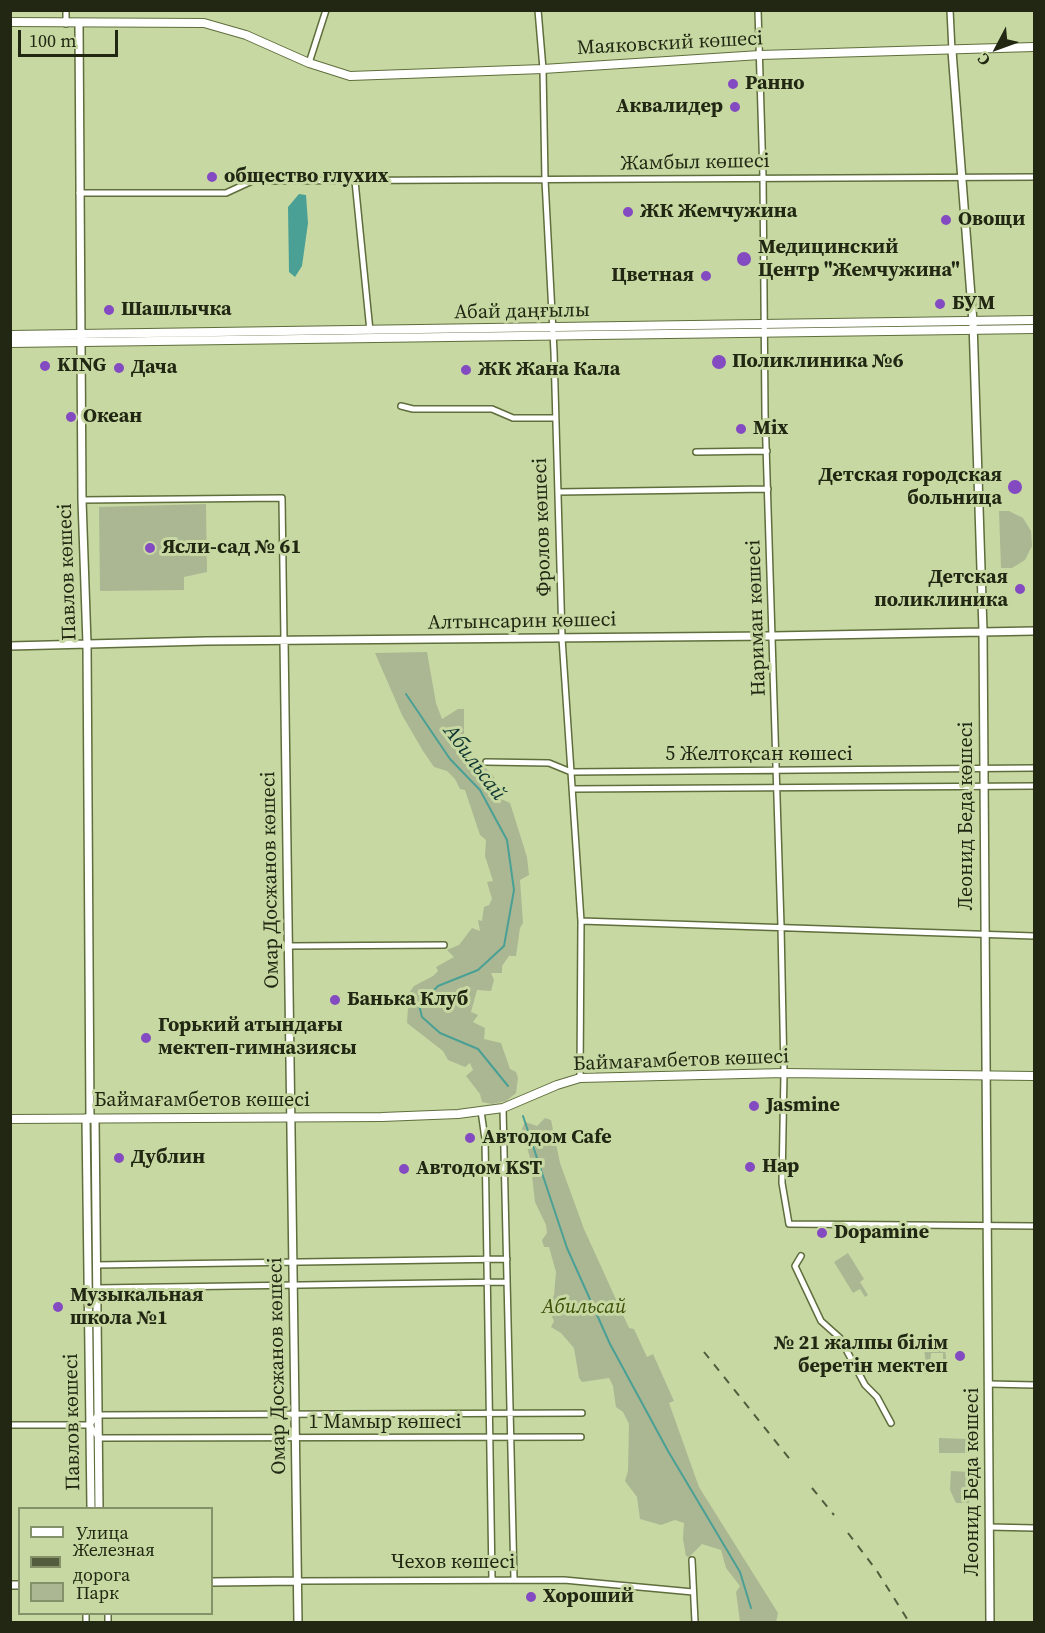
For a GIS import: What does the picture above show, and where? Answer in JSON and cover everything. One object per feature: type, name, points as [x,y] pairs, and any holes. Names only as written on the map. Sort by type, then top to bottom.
[{"type":"main road","name":"Маяковский көшесі","points":[[10,22],[204,23],[246,35],[309,63],[350,76],[543,69],[760,55],[951,51],[1035,46]]},
{"type":"main road","name":"Абай даңғылы","points":[[973,326],[1035,320]]},
{"type":"main road","name":"Абай даңғылы","points":[[10,335],[81,339],[973,326],[1035,329]]},
{"type":"main road","name":"Абай даңғылы","points":[[10,343],[370,331],[553,332]]},
{"type":"main road","name":"Баймағамбетов көшесі","points":[[10,1119],[382,1118],[481,1111],[503,1108],[557,1085],[580,1078],[784,1073],[1035,1076]]},
{"type":"street","points":[[66,10],[66,24]]},
{"type":"street","points":[[309,63],[326,10]]},
{"type":"street","name":"Фролов көшесі","points":[[538,10],[543,69],[562,638],[581,921],[580,1078]]},
{"type":"street","name":"Нариман көшесі","points":[[758,10],[763,177],[766,451],[781,926],[784,1073],[782,1183],[789,1224],[987,1226]]},
{"type":"street","name":"Леонид Беда көшесі","points":[[950,10],[951,51],[963,177],[973,326],[982,631],[990,1623]]},
{"type":"street","name":"Павлов көшесі","points":[[80,24],[82,500],[87,644],[91,1507]]},
{"type":"street","name":"Жамбыл көшесі","points":[[79,193],[226,193],[252,181],[1035,177]]},
{"type":"street","points":[[355,181],[370,331]]},
{"type":"street","points":[[401,406],[413,409],[492,410],[513,418],[555,418]]},
{"type":"street","points":[[696,452],[766,451]]},
{"type":"street","points":[[558,492],[768,489]]},
{"type":"street","name":"Омар Досжанов көшесі","points":[[82,500],[282,498],[298,1623]]},
{"type":"street","name":"Алтынсарин көшесі","points":[[10,646],[284,640],[772,636],[1035,631]]},
{"type":"street","name":"5 Желтоқсан көшесі","points":[[486,762],[549,763],[571,772],[1035,768]]},
{"type":"street","name":"5 Желтоқсан көшесі","points":[[572,789],[1035,786]]},
{"type":"street","points":[[581,921],[1035,936]]},
{"type":"street","points":[[289,946],[444,945]]},
{"type":"street","points":[[503,1108],[514,1579]]},
{"type":"street","points":[[481,1111],[485,1139],[492,1579]]},
{"type":"street","name":"Павлов көшесі","points":[[90,1118],[97,1288],[99,1507]]},
{"type":"street","points":[[987,1226],[1035,1226]]},
{"type":"street","points":[[801,1256],[795,1266],[821,1321],[840,1338],[865,1385],[877,1397],[891,1423]]},
{"type":"street","points":[[96,1265],[507,1259]]},
{"type":"street","points":[[97,1288],[507,1282]]},
{"type":"street","points":[[989,1384],[1035,1385]]},
{"type":"street","name":"1 Мамыр көшесі","points":[[98,1415],[582,1413]]},
{"type":"street","points":[[10,1425],[89,1425],[98,1415]]},
{"type":"street","points":[[89,1425],[99,1438]]},
{"type":"street","name":"1 Мамыр көшесі","points":[[99,1438],[581,1437]]},
{"type":"street","points":[[989,1527],[1035,1528]]},
{"type":"street","points":[[692,1560],[695,1623]]},
{"type":"street","name":"Чехов көшесі","points":[[213,1582],[564,1580],[693,1592]]},
{"type":"green space","points":[[206,504],[207,572],[184,577],[184,590],[100,591],[99,507]]},
{"type":"green space","points":[[999,511],[1009,511],[1023,518],[1031,531],[1032,546],[1025,560],[1012,568],[1001,568]]},
{"type":"green space","name":"Абильсай","points":[[427,652],[436,703],[442,719],[458,709],[464,709],[464,734],[471,755],[493,775],[498,789],[504,792],[501,799],[510,803],[527,857],[529,875],[520,880],[523,923],[520,928],[516,956],[509,956],[502,966],[502,973],[491,973],[494,980],[491,991],[477,990],[471,1012],[478,1015],[473,1022],[485,1028],[484,1039],[501,1043],[510,1069],[516,1072],[518,1078],[516,1093],[506,1101],[492,1104],[482,1102],[480,1094],[466,1076],[473,1070],[470,1063],[465,1067],[448,1060],[443,1051],[407,1023],[409,993],[414,986],[433,976],[438,971],[436,967],[454,957],[447,950],[459,945],[472,928],[480,931],[478,920],[482,921],[484,907],[489,905],[492,899],[487,882],[493,881],[485,856],[486,840],[480,835],[465,790],[460,789],[455,779],[447,771],[434,767],[423,751],[402,715],[375,653]]},
{"type":"green space","name":"Абильсай","points":[[545,1118],[551,1120],[560,1163],[584,1229],[629,1328],[634,1329],[647,1357],[653,1354],[674,1401],[669,1403],[699,1487],[778,1613],[776,1622],[740,1622],[736,1592],[740,1586],[726,1568],[721,1550],[702,1544],[689,1557],[686,1556],[683,1539],[684,1523],[675,1520],[661,1525],[640,1519],[637,1497],[625,1481],[628,1471],[629,1424],[623,1412],[616,1407],[613,1386],[609,1378],[582,1382],[579,1378],[574,1348],[561,1333],[551,1327],[554,1321],[546,1304],[551,1302],[554,1295],[556,1272],[549,1247],[544,1247],[542,1240],[547,1233],[546,1225],[535,1202],[530,1158],[522,1129],[525,1122],[537,1126]]},
{"type":"green space","points":[[848,1253],[864,1279],[860,1282],[868,1295],[865,1297],[860,1289],[853,1293],[834,1262]]},
{"type":"green space","points":[[924,1346],[945,1347],[947,1369],[943,1374],[924,1374],[924,1368],[943,1369],[943,1353],[931,1353],[930,1367],[926,1367]]},
{"type":"green space","points":[[939,1438],[967,1439],[966,1453],[939,1453]]},
{"type":"green space","points":[[951,1471],[971,1472],[969,1503],[956,1503],[950,1490]]},
{"type":"water","points":[[299,194],[306,195],[308,223],[302,266],[295,277],[289,272],[288,207]]},
{"type":"waterway","name":"Абильсай","points":[[406,694],[450,759],[480,790],[507,840],[514,890],[504,946],[478,970],[438,986],[419,1005],[422,1017],[440,1033],[478,1049],[508,1086]]},
{"type":"waterway","name":"Абильсай","points":[[523,1116],[567,1248],[610,1344],[668,1451],[740,1572],[751,1608]]},
{"type":"railway","points":[[704,1352],[792,1462]]},
{"type":"railway","points":[[812,1488],[834,1515]]},
{"type":"railway","points":[[848,1533],[877,1571],[909,1622]]},
{"type":"place","name":"Ранно","points":[[733,84]]},
{"type":"place","name":"Аквалидер","points":[[735,107]]},
{"type":"place","name":"общество глухих","points":[[212,177]]},
{"type":"place","name":"ЖК Жемчужина","points":[[628,212]]},
{"type":"place","name":"Овощи","points":[[946,220]]},
{"type":"place","name":"Медицинский Центр \"Жемчужина\"","points":[[744,259]]},
{"type":"place","name":"Цветная","points":[[706,276]]},
{"type":"place","name":"БУМ","points":[[940,304]]},
{"type":"place","name":"Шашлычка","points":[[109,310]]},
{"type":"place","name":"Поликлиника №6","points":[[719,362]]},
{"type":"place","name":"KING","points":[[45,366]]},
{"type":"place","name":"Дача","points":[[119,368]]},
{"type":"place","name":"ЖК Жана Кала","points":[[466,370]]},
{"type":"place","name":"Океан","points":[[71,417]]},
{"type":"place","name":"Mix","points":[[741,429]]},
{"type":"place","name":"Детская городская больница","points":[[1015,487]]},
{"type":"place","name":"Ясли-сад № 61","points":[[150,548]]},
{"type":"place","name":"Детская поликлиника","points":[[1020,589]]},
{"type":"place","name":"Банька Клуб","points":[[335,1000]]},
{"type":"place","name":"Горький атындағы мектеп-гимназиясы","points":[[146,1038]]},
{"type":"place","name":"Jasmine","points":[[754,1106]]},
{"type":"place","name":"Автодом Cafe","points":[[470,1138]]},
{"type":"place","name":"Дублин","points":[[119,1158]]},
{"type":"place","name":"Нар","points":[[750,1167]]},
{"type":"place","name":"Автодом KST","points":[[404,1169]]},
{"type":"place","name":"Dopamine","points":[[822,1233]]},
{"type":"place","name":"Музыкальная школа №1","points":[[58,1307]]},
{"type":"place","name":"№ 21 жалпы білім беретін мектеп","points":[[960,1356]]},
{"type":"place","name":"Хороший","points":[[531,1597]]}]
